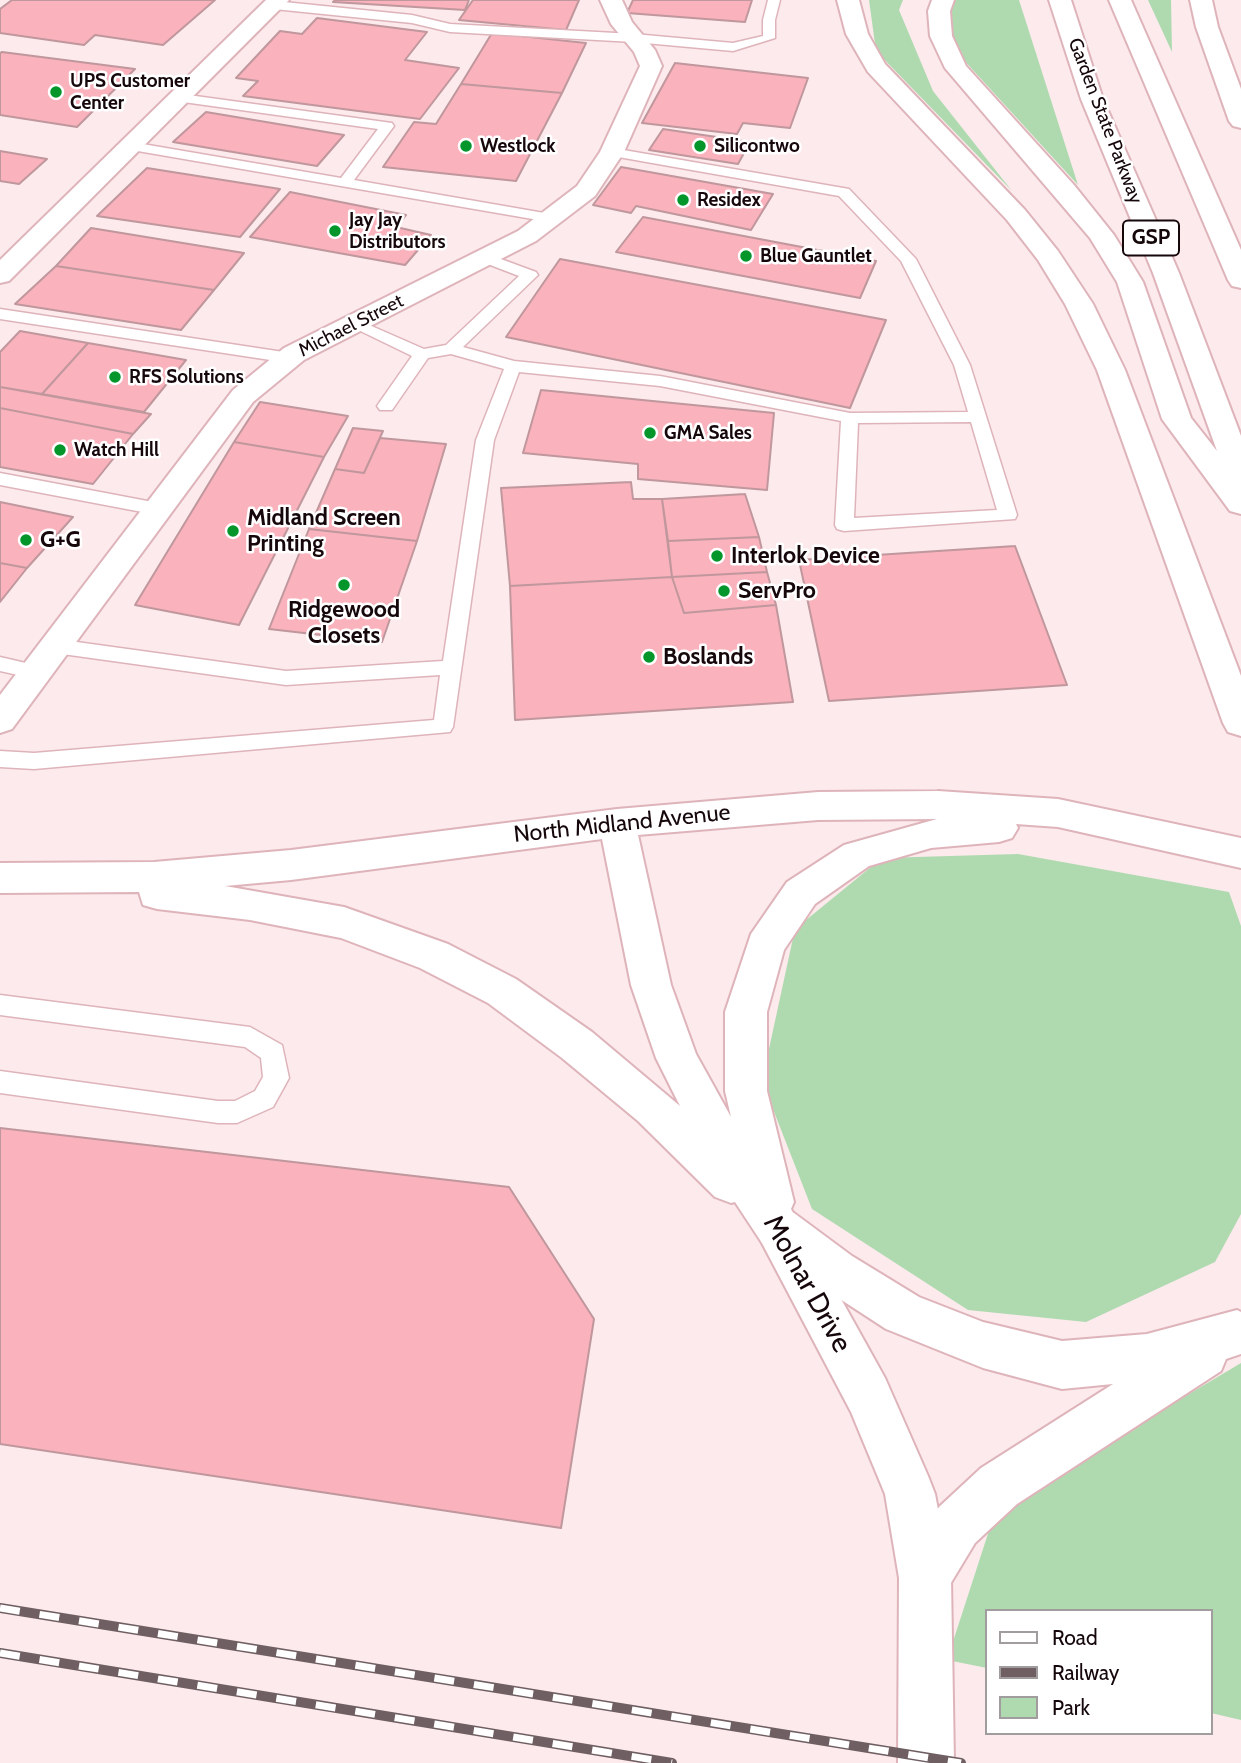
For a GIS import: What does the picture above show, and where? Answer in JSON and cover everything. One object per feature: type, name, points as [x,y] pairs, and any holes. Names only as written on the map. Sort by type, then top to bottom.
[{"type":"main road","name":"Michael Street","points":[[0,720],[243,396],[290,358],[527,236],[586,191],[612,152],[651,66],[644,50],[622,24],[611,0]]},
{"type":"main road","points":[[848,0],[858,34],[876,67],[1016,215],[1079,304],[1111,370],[1241,723]]},
{"type":"main road","points":[[943,0],[940,11],[941,36],[956,68],[1065,190],[1101,235],[1130,282],[1177,419],[1241,504]]},
{"type":"main road","name":"Garden State Parkway","points":[[1060,0],[1092,99],[1166,272],[1241,476]]},
{"type":"main road","name":"GSP","points":[[1120,0],[1241,280]]},
{"type":"main road","points":[[1201,0],[1207,27],[1241,121]]},
{"type":"main road","points":[[0,275],[276,3]]},
{"type":"main road","name":"North Midland Avenue","points":[[13,879],[153,877],[291,865],[617,822],[818,806],[938,805],[1058,813],[1241,853]]},
{"type":"main road","name":"Molnar Drive","points":[[617,822],[650,985],[677,1058],[722,1144],[778,1228],[868,1395],[910,1493],[925,1578],[926,1763]]},
{"type":"main road","points":[[778,1228],[746,1091],[746,1012],[765,945],[802,893],[857,855],[931,835],[1024,826],[1177,839]]},
{"type":"main road","points":[[13,879],[250,904],[344,923],[434,956],[502,991],[577,1045],[653,1108],[778,1228],[836,1271],[903,1313],[983,1345],[1062,1364],[1147,1358],[1239,1331]]},
{"type":"main road","points":[[925,1578],[957,1525],[999,1486],[1239,1331]]},
{"type":"lane","points":[[276,3],[412,19],[450,28],[634,38],[733,47],[769,38],[769,20],[774,0]]},
{"type":"lane","points":[[181,97],[387,126],[344,183]]},
{"type":"lane","points":[[131,146],[550,218]]},
{"type":"lane","points":[[612,152],[844,192],[908,259],[962,365],[1008,514],[844,525],[850,418]]},
{"type":"lane","points":[[451,349],[530,275],[485,258]]},
{"type":"lane","points":[[0,314],[290,358]]},
{"type":"lane","points":[[354,324],[422,354],[451,349],[513,366],[660,382],[850,418],[978,417]]},
{"type":"lane","points":[[386,407],[422,354]]},
{"type":"lane","points":[[0,759],[34,761],[443,727],[485,440],[513,366]]},
{"type":"lane","points":[[0,479],[158,509]]},
{"type":"lane","points":[[0,664],[46,659],[286,678],[452,667]]},
{"type":"lane","points":[[0,1005],[250,1037],[274,1054],[276,1078],[264,1099],[237,1112],[218,1112],[0,1082]]},
{"type":"green space","points":[[869,0],[903,0],[899,10],[933,91],[1012,191],[876,51]]},
{"type":"green space","points":[[935,0],[1019,0],[1078,185],[961,57]]},
{"type":"green space","points":[[1148,0],[1171,0],[1172,52]]},
{"type":"green space","points":[[1018,854],[1229,892],[1241,926],[1241,1214],[1215,1262],[1086,1322],[968,1310],[812,1209],[762,1081],[795,929],[882,858]]},
{"type":"green space","points":[[1241,1363],[1241,1720],[1213,1713],[1213,1609],[986,1609],[986,1668],[947,1660],[996,1509]]},
{"type":"building","points":[[12,0],[215,0],[163,45],[95,35],[84,45],[0,33],[0,9]]},
{"type":"building","points":[[469,0],[465,10],[333,2]]},
{"type":"building","points":[[473,0],[579,0],[566,30],[459,20]]},
{"type":"building","points":[[633,0],[752,0],[745,22],[627,13]]},
{"type":"building","points":[[317,18],[427,32],[405,60],[459,68],[420,119],[243,96],[258,81],[236,78],[280,31],[302,34]]},
{"type":"building","points":[[492,33],[586,43],[562,93],[461,84]]},
{"type":"building","name":"UPS Customer Center","points":[[2,52],[135,69],[77,127],[0,115]]},
{"type":"building","points":[[675,63],[808,78],[790,128],[743,123],[737,134],[642,123]]},
{"type":"building","name":"Westlock","points":[[461,84],[562,93],[516,181],[383,167],[414,122],[436,124]]},
{"type":"building","points":[[206,112],[344,135],[317,166],[173,142]]},
{"type":"building","name":"Silicontwo","points":[[663,129],[750,142],[738,164],[649,150]]},
{"type":"building","points":[[0,151],[47,159],[19,184],[0,181]]},
{"type":"building","name":"Residex","points":[[621,167],[773,194],[751,230],[636,206],[631,213],[593,205]]},
{"type":"building","points":[[147,168],[280,189],[240,237],[97,216]]},
{"type":"building","name":"Jay Jay Distributors","points":[[290,192],[406,215],[396,227],[431,235],[405,265],[250,237]]},
{"type":"building","name":"Blue Gauntlet","points":[[643,217],[876,261],[860,298],[616,252]]},
{"type":"building","points":[[91,228],[244,253],[214,290],[56,266]]},
{"type":"building","points":[[560,259],[886,320],[850,408],[506,337]]},
{"type":"building","points":[[56,266],[214,290],[181,330],[15,304]]},
{"type":"building","points":[[20,331],[88,343],[42,394],[0,387],[0,352]]},
{"type":"building","name":"RFS Solutions","points":[[88,343],[186,360],[144,412],[42,394]]},
{"type":"building","points":[[0,387],[151,414],[133,434],[0,408]]},
{"type":"building","name":"GMA Sales","points":[[541,390],[774,413],[767,490],[638,479],[638,464],[523,453]]},
{"type":"building","points":[[260,402],[348,416],[324,457],[234,442]]},
{"type":"building","name":"Watch Hill","points":[[0,408],[133,434],[93,484],[0,467]]},
{"type":"building","points":[[353,428],[383,431],[364,473],[335,469]]},
{"type":"building","points":[[380,438],[446,444],[417,541],[309,529],[335,469],[364,473]]},
{"type":"building","name":"Midland Screen Printing","points":[[234,442],[324,457],[239,625],[135,605]]},
{"type":"building","points":[[631,482],[633,499],[662,499],[672,577],[510,586],[501,488]]},
{"type":"building","points":[[745,494],[759,537],[668,541],[662,499]]},
{"type":"building","name":"G+G","points":[[0,502],[73,517],[27,568],[0,563]]},
{"type":"building","name":"Ridgewood Closets","points":[[309,529],[417,541],[382,642],[269,629]]},
{"type":"building","name":"Interlok Device","points":[[759,537],[767,572],[672,577],[668,541]]},
{"type":"building","points":[[1015,546],[1067,685],[829,701],[799,560]]},
{"type":"building","points":[[0,563],[27,568],[0,602]]},
{"type":"building","name":"ServPro","points":[[767,572],[776,605],[684,613],[672,577]]},
{"type":"building","name":"Boslands","points":[[672,577],[684,613],[776,605],[793,702],[515,720],[510,586]]},
{"type":"building","points":[[0,1128],[509,1187],[594,1319],[561,1528],[0,1444]]},
{"type":"railway","points":[[0,1608],[961,1763]]},
{"type":"railway","points":[[0,1653],[672,1763]]},
{"type":"place","name":"UPS Customer Center","points":[[56,92]]},
{"type":"place","name":"Westlock","points":[[466,146]]},
{"type":"place","name":"Silicontwo","points":[[700,146]]},
{"type":"place","name":"Residex","points":[[683,200]]},
{"type":"place","name":"Jay Jay Distributors","points":[[335,231]]},
{"type":"place","name":"Blue Gauntlet","points":[[746,256]]},
{"type":"place","name":"RFS Solutions","points":[[115,377]]},
{"type":"place","name":"GMA Sales","points":[[650,433]]},
{"type":"place","name":"Watch Hill","points":[[60,450]]},
{"type":"place","name":"Midland Screen Printing","points":[[233,531]]},
{"type":"place","name":"G+G","points":[[26,540]]},
{"type":"place","name":"Interlok Device","points":[[717,556]]},
{"type":"place","name":"Ridgewood Closets","points":[[344,585]]},
{"type":"place","name":"ServPro","points":[[724,591]]},
{"type":"place","name":"Boslands","points":[[649,657]]}]
